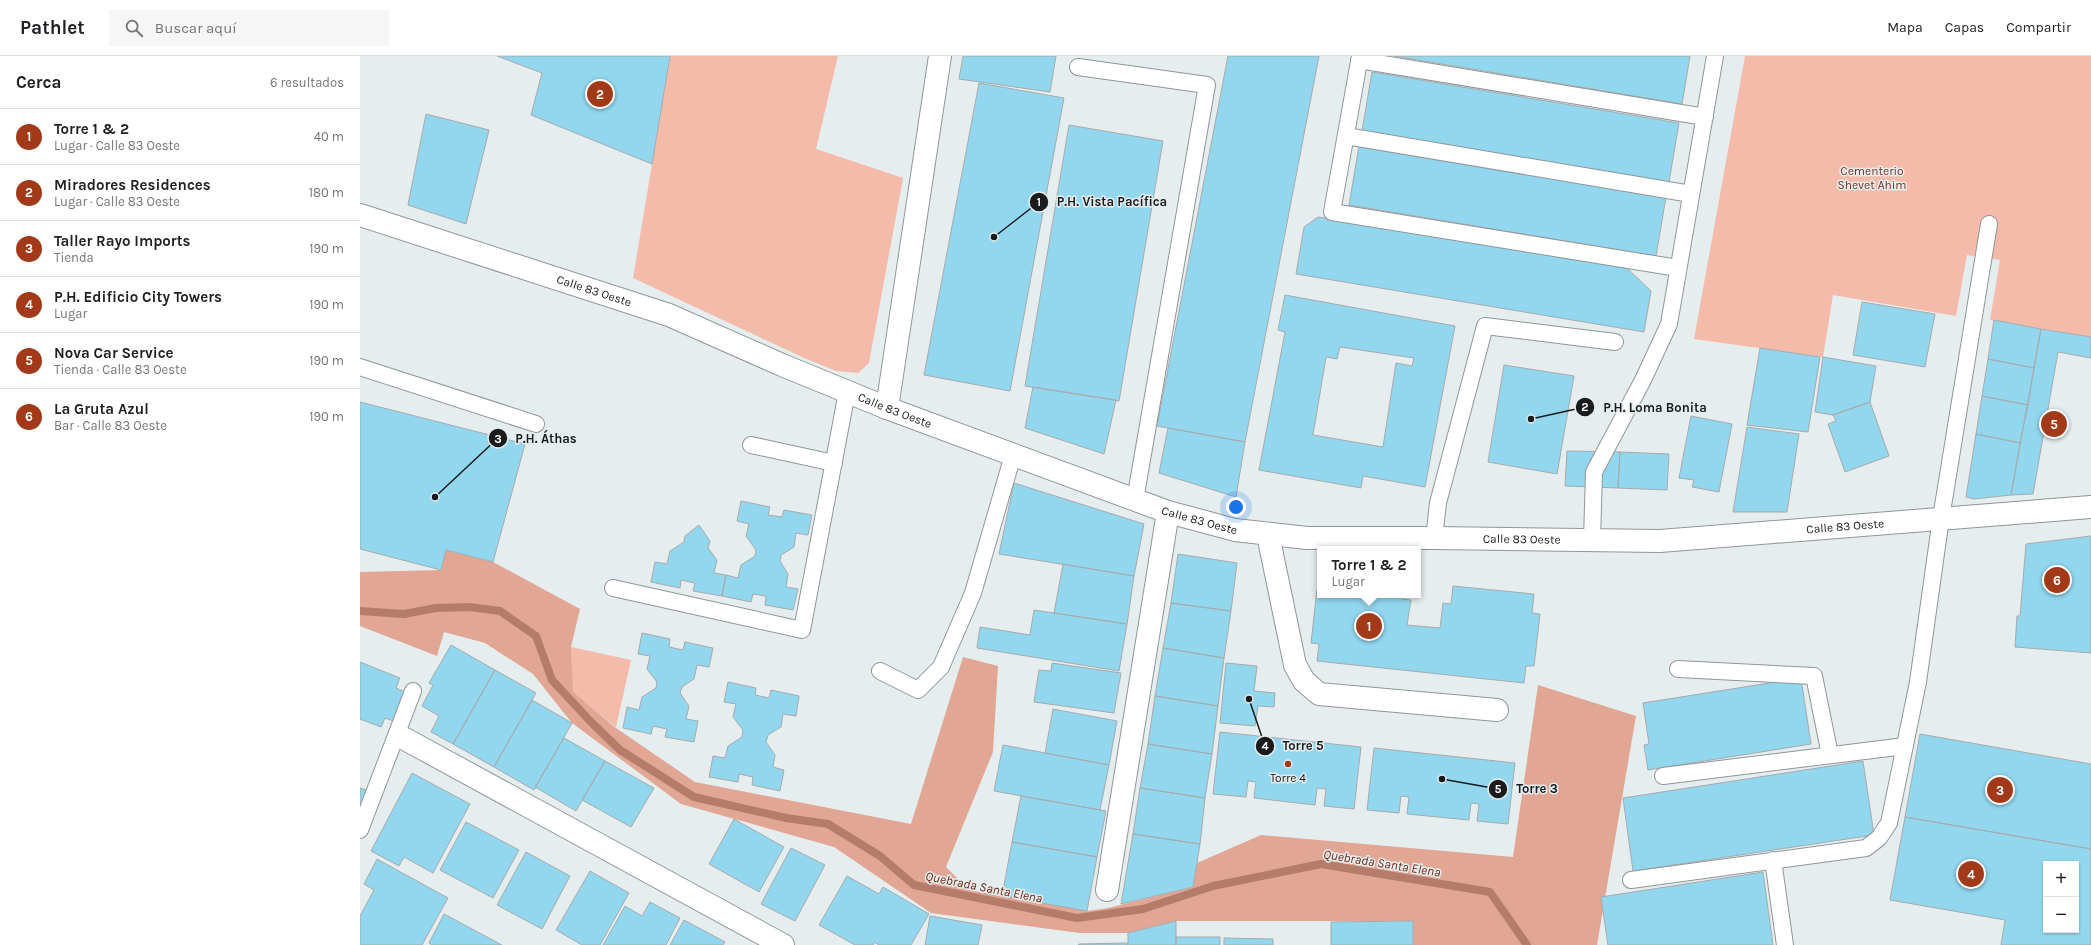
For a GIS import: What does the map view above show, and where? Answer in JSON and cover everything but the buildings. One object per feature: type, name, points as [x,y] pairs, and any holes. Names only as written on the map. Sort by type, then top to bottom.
[{"type":"street","points":[[887,408],[940,56]]},
{"type":"street","name":"Calle 83 Oeste","points":[[360,216],[669,315],[782,365],[887,408],[1168,512],[1235,530],[1268,535],[1307,538],[1660,541],[2091,507]]},
{"type":"street","points":[[1107,890],[1168,512]]},
{"type":"street","points":[[1268,535],[1295,665],[1304,681],[1320,694],[1496,710]]},
{"type":"street","points":[[401,736],[783,945]]},
{"type":"lane","points":[[1592,540],[1594,472],[1643,380],[1669,324],[1715,56]]},
{"type":"lane","points":[[1678,268],[1332,212],[1359,58],[1705,117]]},
{"type":"lane","points":[[1078,67],[1207,85],[1135,500]]},
{"type":"lane","points":[[1346,136],[1692,194]]},
{"type":"lane","points":[[1631,880],[1866,848],[1879,838],[1889,823],[1918,682],[1941,518],[1989,224]]},
{"type":"lane","points":[[1434,538],[1438,503],[1485,326],[1615,342]]},
{"type":"lane","points":[[360,367],[536,424]]},
{"type":"lane","points":[[613,588],[802,630],[847,392]]},
{"type":"lane","points":[[752,445],[834,462]]},
{"type":"lane","points":[[880,671],[918,690],[941,667],[973,593],[1013,455]]},
{"type":"lane","points":[[1678,669],[1814,676],[1830,755]]},
{"type":"lane","points":[[360,830],[401,736],[413,690]]},
{"type":"lane","points":[[1663,776],[1905,746]]},
{"type":"lane","points":[[1773,860],[1785,945]]},
{"type":"green space","points":[[670,56],[838,56],[816,149],[903,178],[869,363],[858,373],[836,371],[802,357],[633,278]]},
{"type":"green space","name":"Cementerio Shevet Ahim","points":[[1745,56],[2091,56],[2091,337],[1990,320],[2000,260],[1967,255],[1956,316],[1833,295],[1823,357],[1694,339]]},
{"type":"green space","points":[[571,647],[631,660],[616,727],[572,692]]},
{"type":"shaded area","points":[[446,550],[493,562],[580,609],[571,647],[573,692],[616,728],[695,782],[911,824],[963,657],[998,666],[993,752],[946,867],[969,890],[1087,911],[1108,908],[1193,887],[1197,863],[1261,835],[1513,857],[1538,685],[1636,716],[1597,945],[1413,945],[1413,921],[1176,921],[1128,933],[1080,933],[931,913],[834,847],[681,804],[572,723],[533,674],[485,643],[444,632],[437,656],[360,626],[360,572],[441,570]]},
{"type":"waterway","name":"Quebrada Santa Elena","points":[[360,611],[404,614],[436,608],[470,607],[500,611],[536,636],[552,680],[590,721],[620,750],[694,797],[786,818],[828,824],[880,856],[914,885],[1077,918],[1143,909],[1213,886],[1321,864],[1490,892],[1527,945]]},
{"type":"place","name":"Miradores Residences","points":[[600,94]]},
{"type":"place","name":"P.H. Vista Pacífica","points":[[994,237]]},
{"type":"place","name":"P.H. Loma Bonita","points":[[1531,419]]},
{"type":"place","name":"Nova Car Service","points":[[2054,424]]},
{"type":"place","name":"P.H. Áthas","points":[[435,497]]},
{"type":"place","name":"La Gruta Azul","points":[[2057,580]]},
{"type":"place","name":"Torre 1 & 2","points":[[1369,626]]},
{"type":"place","name":"Torre 5","points":[[1249,699]]},
{"type":"place","name":"Torre 4","points":[[1288,764]]},
{"type":"place","name":"Torre 3","points":[[1442,779]]},
{"type":"place","name":"Taller Rayo Imports","points":[[2000,790]]},
{"type":"place","name":"P.H. Edificio City Towers","points":[[1971,874]]}]
